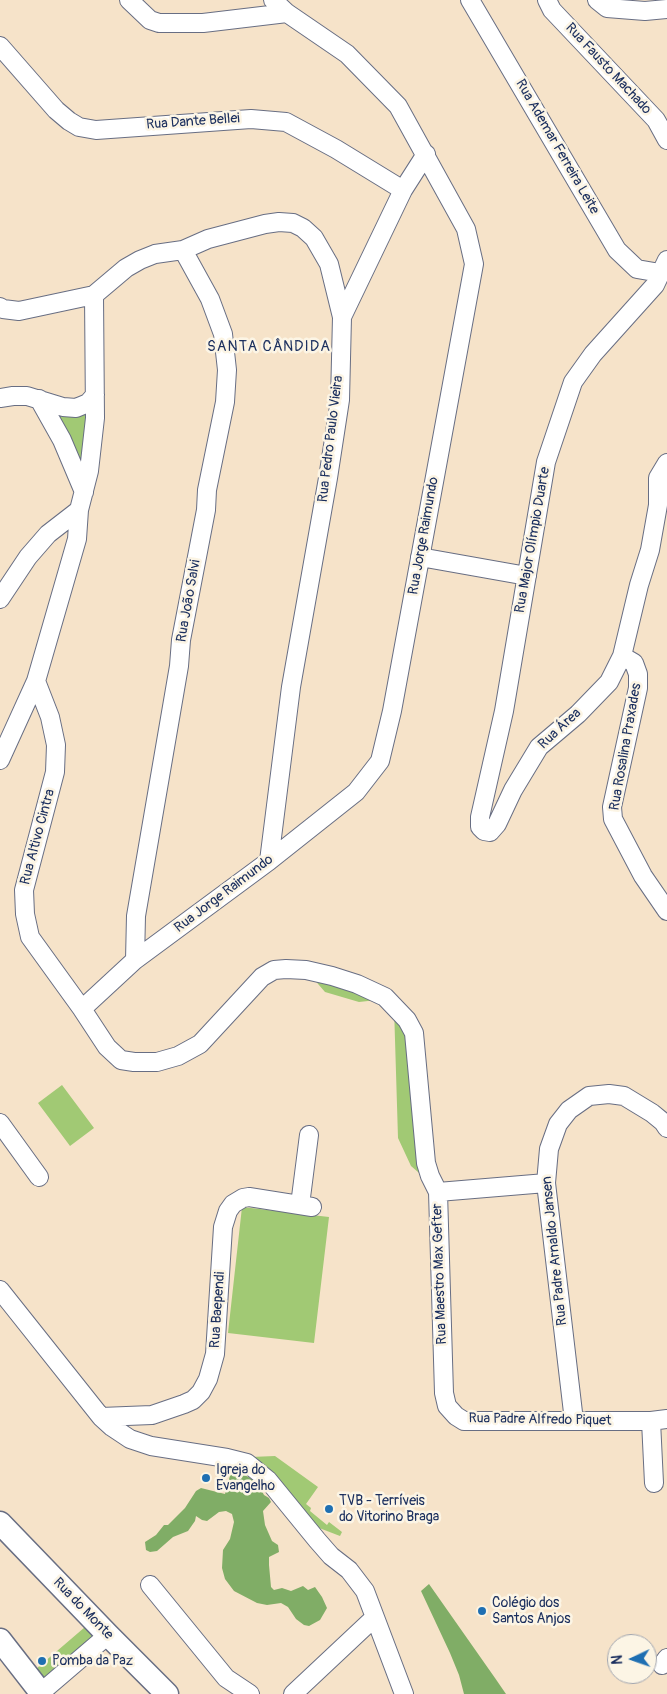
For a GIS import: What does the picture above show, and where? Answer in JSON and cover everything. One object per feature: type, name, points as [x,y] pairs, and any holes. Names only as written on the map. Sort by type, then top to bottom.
[{"type":"main road","name":"Rua do Monte","points":[[0,1523],[167,1694]]},
{"type":"main road","points":[[0,1640],[41,1694]]},
{"type":"street","points":[[129,0],[150,20],[159,24],[203,23],[287,13]]},
{"type":"street","name":"Rua Jorge Raimundo","points":[[82,1008],[135,960],[269,861],[356,792],[380,761],[392,711],[474,264],[466,230],[398,106],[347,54],[287,13],[273,0]]},
{"type":"street","name":"Rua Ademar Ferreira Leite","points":[[470,0],[617,250],[637,269],[664,267]]},
{"type":"street","name":"Rua Fausto Machado","points":[[547,0],[552,10],[656,120],[667,140]]},
{"type":"street","points":[[597,0],[608,8],[645,11],[667,10]]},
{"type":"street","name":"Rua Dante Bellei","points":[[0,46],[56,110],[79,127],[96,130],[251,119],[286,122],[336,148],[403,190]]},
{"type":"street","points":[[342,317],[403,190],[426,154]]},
{"type":"street","name":"Rua Pedro Paulo Vieira","points":[[0,307],[19,310],[94,295],[126,268],[155,254],[183,250],[208,239],[279,222],[293,223],[304,228],[314,238],[329,264],[342,317],[340,400],[291,687],[269,861]]},
{"type":"street","name":"Rua João Salvi","points":[[135,960],[136,916],[179,666],[181,640],[224,402],[227,370],[222,334],[210,299],[183,250]]},
{"type":"street","name":"Rua Major Olímpio Duarte","points":[[490,832],[484,831],[480,827],[480,817],[504,711],[546,462],[574,382],[593,354],[655,285],[664,267]]},
{"type":"street","points":[[0,760],[36,681],[77,539],[78,510],[89,471],[95,418],[94,295]]},
{"type":"street","points":[[0,398],[27,396],[63,407],[76,408],[88,403],[95,395]]},
{"type":"street","points":[[39,399],[62,440],[84,492]]},
{"type":"street","points":[[622,656],[639,585],[655,530],[658,505],[658,478],[667,464]]},
{"type":"street","points":[[0,599],[28,557],[48,534],[78,510]]},
{"type":"street","points":[[420,557],[527,576]]},
{"type":"street","name":"Rua Área","points":[[490,832],[497,824],[513,790],[538,747],[578,714],[610,682],[622,656]]},
{"type":"street","name":"Rua Rosalina Praxades","points":[[622,656],[634,663],[638,674],[638,688],[612,807],[613,819],[643,876],[667,911]]},
{"type":"street","name":"Rua Altivo Cintra","points":[[36,681],[50,718],[56,745],[55,772],[24,890],[25,914],[30,936],[82,1008]]},
{"type":"street","name":"Rua Maestro Max Gefter","points":[[82,1008],[107,1047],[121,1060],[134,1062],[157,1062],[178,1056],[200,1044],[262,977],[274,970],[306,970],[357,984],[385,997],[408,1020],[414,1033],[426,1162],[438,1192],[444,1393]]},
{"type":"street","name":"Rua Padre Arnaldo Jansen","points":[[574,1421],[546,1182],[549,1149],[558,1124],[569,1110],[589,1096],[610,1094],[624,1096],[652,1113],[667,1128]]},
{"type":"street","points":[[0,1123],[39,1177]]},
{"type":"street","name":"Rua Baependi","points":[[101,1417],[152,1414],[184,1404],[197,1396],[208,1379],[215,1354],[223,1226],[228,1211],[237,1201],[249,1197],[306,1206],[309,1135]]},
{"type":"street","points":[[438,1192],[546,1182]]},
{"type":"street","points":[[0,1290],[101,1417],[112,1427],[130,1439],[151,1446],[247,1463],[268,1480],[331,1556],[349,1570],[365,1591],[404,1694]]},
{"type":"street","name":"Rua Padre Alfredo Piquet","points":[[444,1393],[447,1406],[456,1416],[464,1421],[659,1420]]},
{"type":"street","points":[[654,1483],[659,1420]]},
{"type":"street","points":[[150,1585],[226,1678],[250,1694]]},
{"type":"street","points":[[293,1694],[374,1618]]},
{"type":"street","points":[[41,1694],[108,1635]]},
{"type":"green space","points":[[88,407],[85,475],[53,408]]},
{"type":"green space","points":[[312,977],[377,1000],[359,1002],[325,992]]},
{"type":"green space","points":[[394,1007],[407,1020],[433,1185],[411,1166],[398,1138]]},
{"type":"green space","points":[[62,1085],[94,1128],[70,1146],[38,1103]]},
{"type":"green space","points":[[242,1207],[329,1217],[314,1343],[228,1333]]},
{"type":"green space","points":[[275,1456],[318,1487],[306,1504],[311,1508],[310,1511],[327,1525],[329,1522],[342,1532],[340,1536],[314,1526],[251,1457]]},
{"type":"green space","points":[[231,1472],[243,1474],[257,1482],[264,1495],[271,1502],[263,1511],[265,1525],[272,1541],[278,1545],[279,1552],[269,1557],[271,1587],[274,1590],[282,1588],[291,1591],[303,1586],[308,1590],[315,1587],[327,1608],[320,1620],[309,1626],[304,1625],[296,1619],[288,1607],[281,1603],[267,1605],[257,1603],[234,1591],[225,1579],[222,1568],[223,1550],[230,1539],[234,1522],[232,1514],[226,1511],[219,1512],[207,1521],[196,1516],[188,1531],[173,1537],[157,1551],[150,1552],[146,1550],[145,1542],[156,1535],[164,1525],[168,1525],[185,1508],[196,1491],[201,1488],[225,1494]]},
{"type":"green space","points":[[429,1584],[506,1694],[464,1694],[450,1653],[421,1591]]},
{"type":"green space","points":[[92,1621],[104,1636],[41,1689],[29,1675]]},
{"type":"place","name":"Igreja do Evangelho","points":[[206,1478]]},
{"type":"place","name":"TVB - Terríveis do Vitorino Braga","points":[[329,1509]]},
{"type":"place","name":"Colégio dos Santos Anjos","points":[[482,1611]]},
{"type":"place","name":"Pomba da Paz","points":[[42,1661]]},
{"type":"district","name":"SANTA CÂNDIDA","points":[[269,347]]}]
